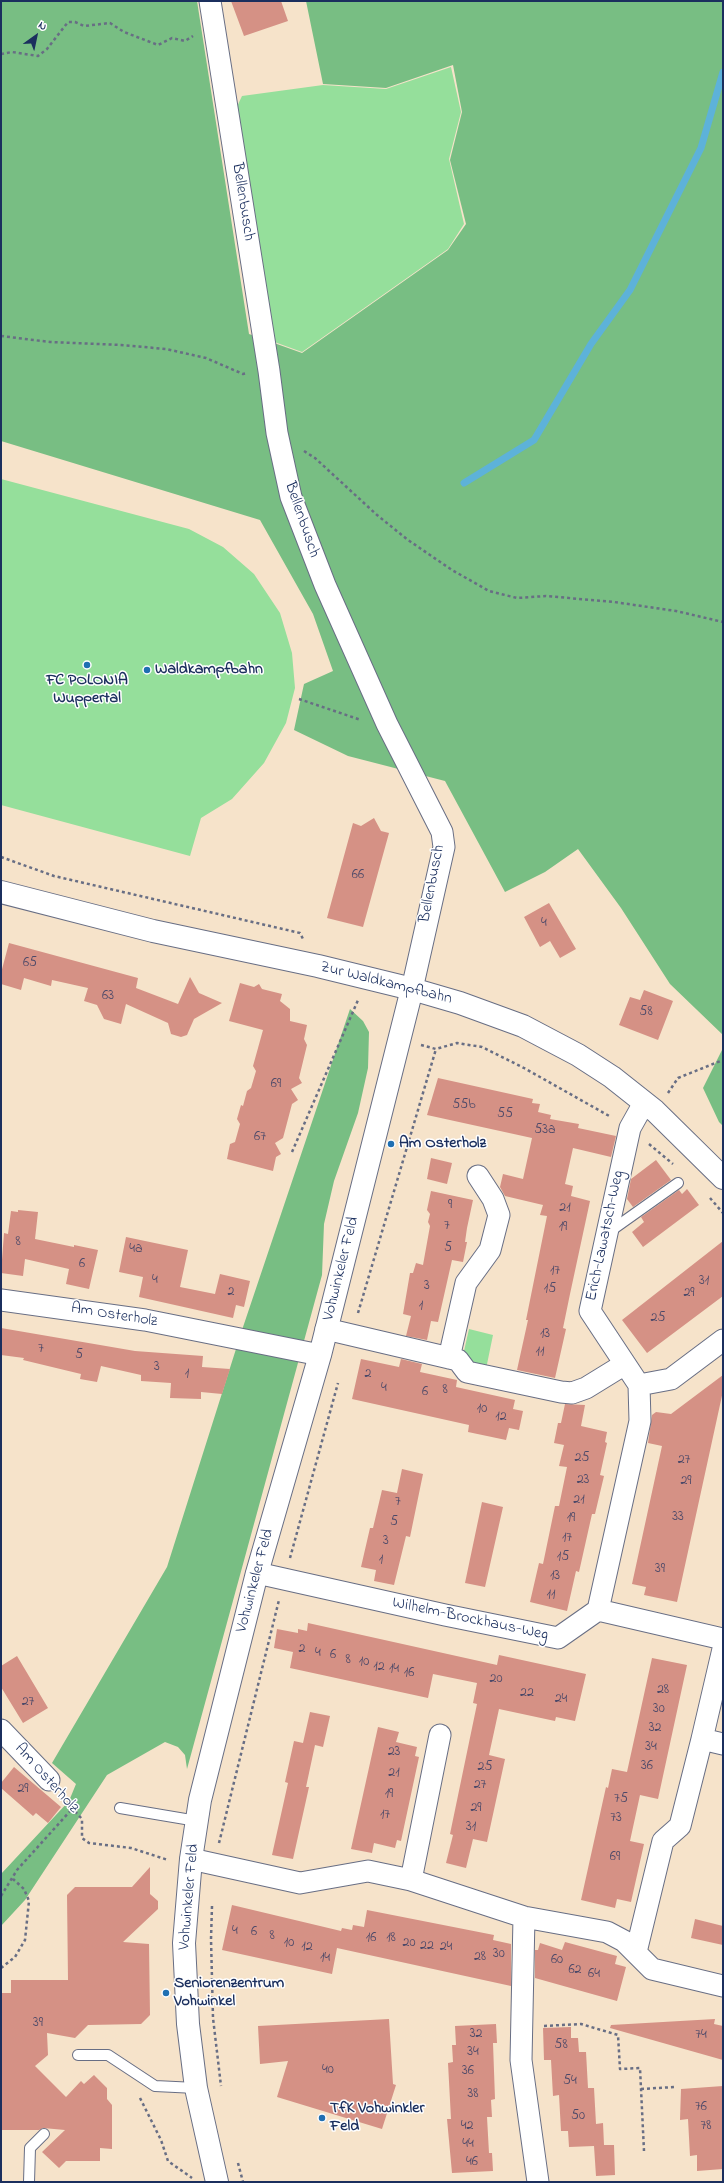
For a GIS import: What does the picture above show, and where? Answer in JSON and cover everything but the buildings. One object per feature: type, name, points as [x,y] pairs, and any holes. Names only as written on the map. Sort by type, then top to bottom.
[{"type":"street","name":"Bellenbusch","points":[[210,1],[269,371],[277,433],[291,497],[325,585],[387,724],[442,832],[444,847],[412,989]]},
{"type":"street","name":"Zur Waldkampfbahn","points":[[1,892],[152,931],[318,966],[412,989],[460,1003],[523,1026],[578,1055],[612,1077],[649,1107],[723,1178]]},
{"type":"street","name":"Vohwinkeler Feld","points":[[217,2182],[196,2088],[188,2024],[184,1943],[191,1863],[200,1800],[257,1573],[320,1355],[412,989]]},
{"type":"street","name":"Erich-Lawatsch-Weg","points":[[639,1385],[590,1311],[630,1128],[649,1107]]},
{"type":"street","points":[[449,1358],[466,1283],[490,1250],[498,1215],[493,1199],[478,1176]]},
{"type":"street","name":"Am Osterholz","points":[[1,1300],[145,1320],[320,1355]]},
{"type":"street","points":[[326,1329],[458,1360],[467,1372],[572,1392],[586,1388],[625,1364]]},
{"type":"street","points":[[723,1340],[671,1379],[639,1385],[640,1421],[598,1610],[723,1639]]},
{"type":"street","name":"Wilhelm-Brockhaus-Weg","points":[[257,1573],[558,1638],[598,1610]]},
{"type":"street","points":[[636,1952],[663,1841],[680,1826],[723,1649]]},
{"type":"street","name":"Am Osterholz","points":[[1,1730],[49,1780]]},
{"type":"street","points":[[411,1880],[440,1735]]},
{"type":"street","points":[[702,1739],[723,1744]]},
{"type":"street","points":[[191,1863],[214,1864],[300,1883],[368,1871],[411,1880],[524,1917],[607,1932],[624,1941],[652,1969],[723,1986]]},
{"type":"street","points":[[524,1917],[521,2060],[538,2182]]},
{"type":"lane","points":[[607,1234],[678,1183]]},
{"type":"lane","points":[[120,1808],[197,1821]]},
{"type":"lane","points":[[78,2055],[108,2056],[155,2086],[196,2088]]},
{"type":"lane","points":[[29,2182],[30,2148],[44,2134]]},
{"type":"path","points":[[1,54],[12,52],[38,56],[47,49],[68,22],[75,22],[84,26],[110,23],[124,32],[158,45],[172,38],[185,41],[214,27]]},
{"type":"path","points":[[1,336],[50,342],[121,345],[166,349],[206,358],[242,374],[269,371]]},
{"type":"path","points":[[277,433],[315,458],[377,515],[408,540],[452,570],[489,591],[517,598],[546,596],[614,602],[676,611],[723,622]]},
{"type":"path","points":[[299,699],[358,719],[387,724]]},
{"type":"path","points":[[1,857],[54,876],[300,933],[318,966]]},
{"type":"path","points":[[292,1152],[356,1006],[366,978]]},
{"type":"path","points":[[399,1038],[436,1049],[457,1043],[482,1047],[524,1068],[630,1128],[677,1167]]},
{"type":"path","points":[[351,1335],[436,1049]]},
{"type":"path","points":[[649,1107],[678,1078],[723,1060]]},
{"type":"path","points":[[709,1197],[723,1213]]},
{"type":"path","points":[[214,1864],[284,1580],[339,1381]]},
{"type":"path","name":"Am Osterholz","points":[[49,1780],[82,1819],[82,1838],[89,1843],[131,1848],[191,1863]]},
{"type":"path","points":[[1,1896],[13,1879],[17,1870],[72,1809]]},
{"type":"path","points":[[1,1968],[15,1957],[25,1940],[29,1901],[24,1889],[13,1879]]},
{"type":"path","points":[[212,1902],[211,1939],[214,2018],[222,2091]]},
{"type":"path","points":[[522,2028],[582,2024],[618,2034],[620,2069],[640,2068],[644,2151]]},
{"type":"path","points":[[136,2073],[141,2101],[161,2140],[168,2162],[197,2182]]},
{"type":"path","points":[[641,2088],[675,2087]]},
{"type":"path","points":[[237,2158],[243,2182]]},
{"type":"green space","points":[[1,1],[197,1],[249,334],[302,353],[448,250],[466,224],[450,160],[462,112],[453,65],[386,88],[323,84],[306,1],[723,1],[723,1035],[670,984],[621,908],[578,849],[545,872],[505,892],[445,781],[348,756],[294,730],[304,684],[333,671],[313,614],[260,520],[1,441]]},
{"type":"green space","points":[[451,67],[461,112],[449,159],[464,224],[448,249],[302,352],[269,340],[234,113],[242,96],[323,85],[386,89]]},
{"type":"green space","name":"Waldkampfbahn","points":[[1,479],[189,529],[223,547],[254,574],[280,613],[292,653],[295,688],[286,723],[264,763],[232,799],[201,818],[190,856],[1,805]]},
{"type":"green space","points":[[350,1009],[363,1021],[369,1032],[368,1068],[358,1113],[334,1181],[324,1224],[322,1275],[187,1769],[185,1755],[178,1747],[165,1742],[107,1775],[25,1900],[1,1926],[1,1874],[69,1801],[76,1784],[52,1763],[167,1567],[242,1330]]},
{"type":"green space","points":[[723,1048],[723,1126],[719,1122],[703,1088]]},
{"type":"green space","points":[[469,1329],[493,1335],[486,1369],[474,1366],[464,1351]]},
{"type":"waterway","points":[[464,483],[534,440],[591,344],[630,290],[701,148],[723,72]]},
{"type":"place","name":"FC POLONIA Wuppertal","points":[[87,665]]},
{"type":"place","name":"Waldkampfbahn","points":[[147,670]]},
{"type":"place","name":"Am Osterholz","points":[[391,1144]]},
{"type":"place","name":"Seniorenzentrum Vohwinkel","points":[[166,1993]]},
{"type":"place","name":"TfK Vohwinkler Feld","points":[[322,2118]]}]
